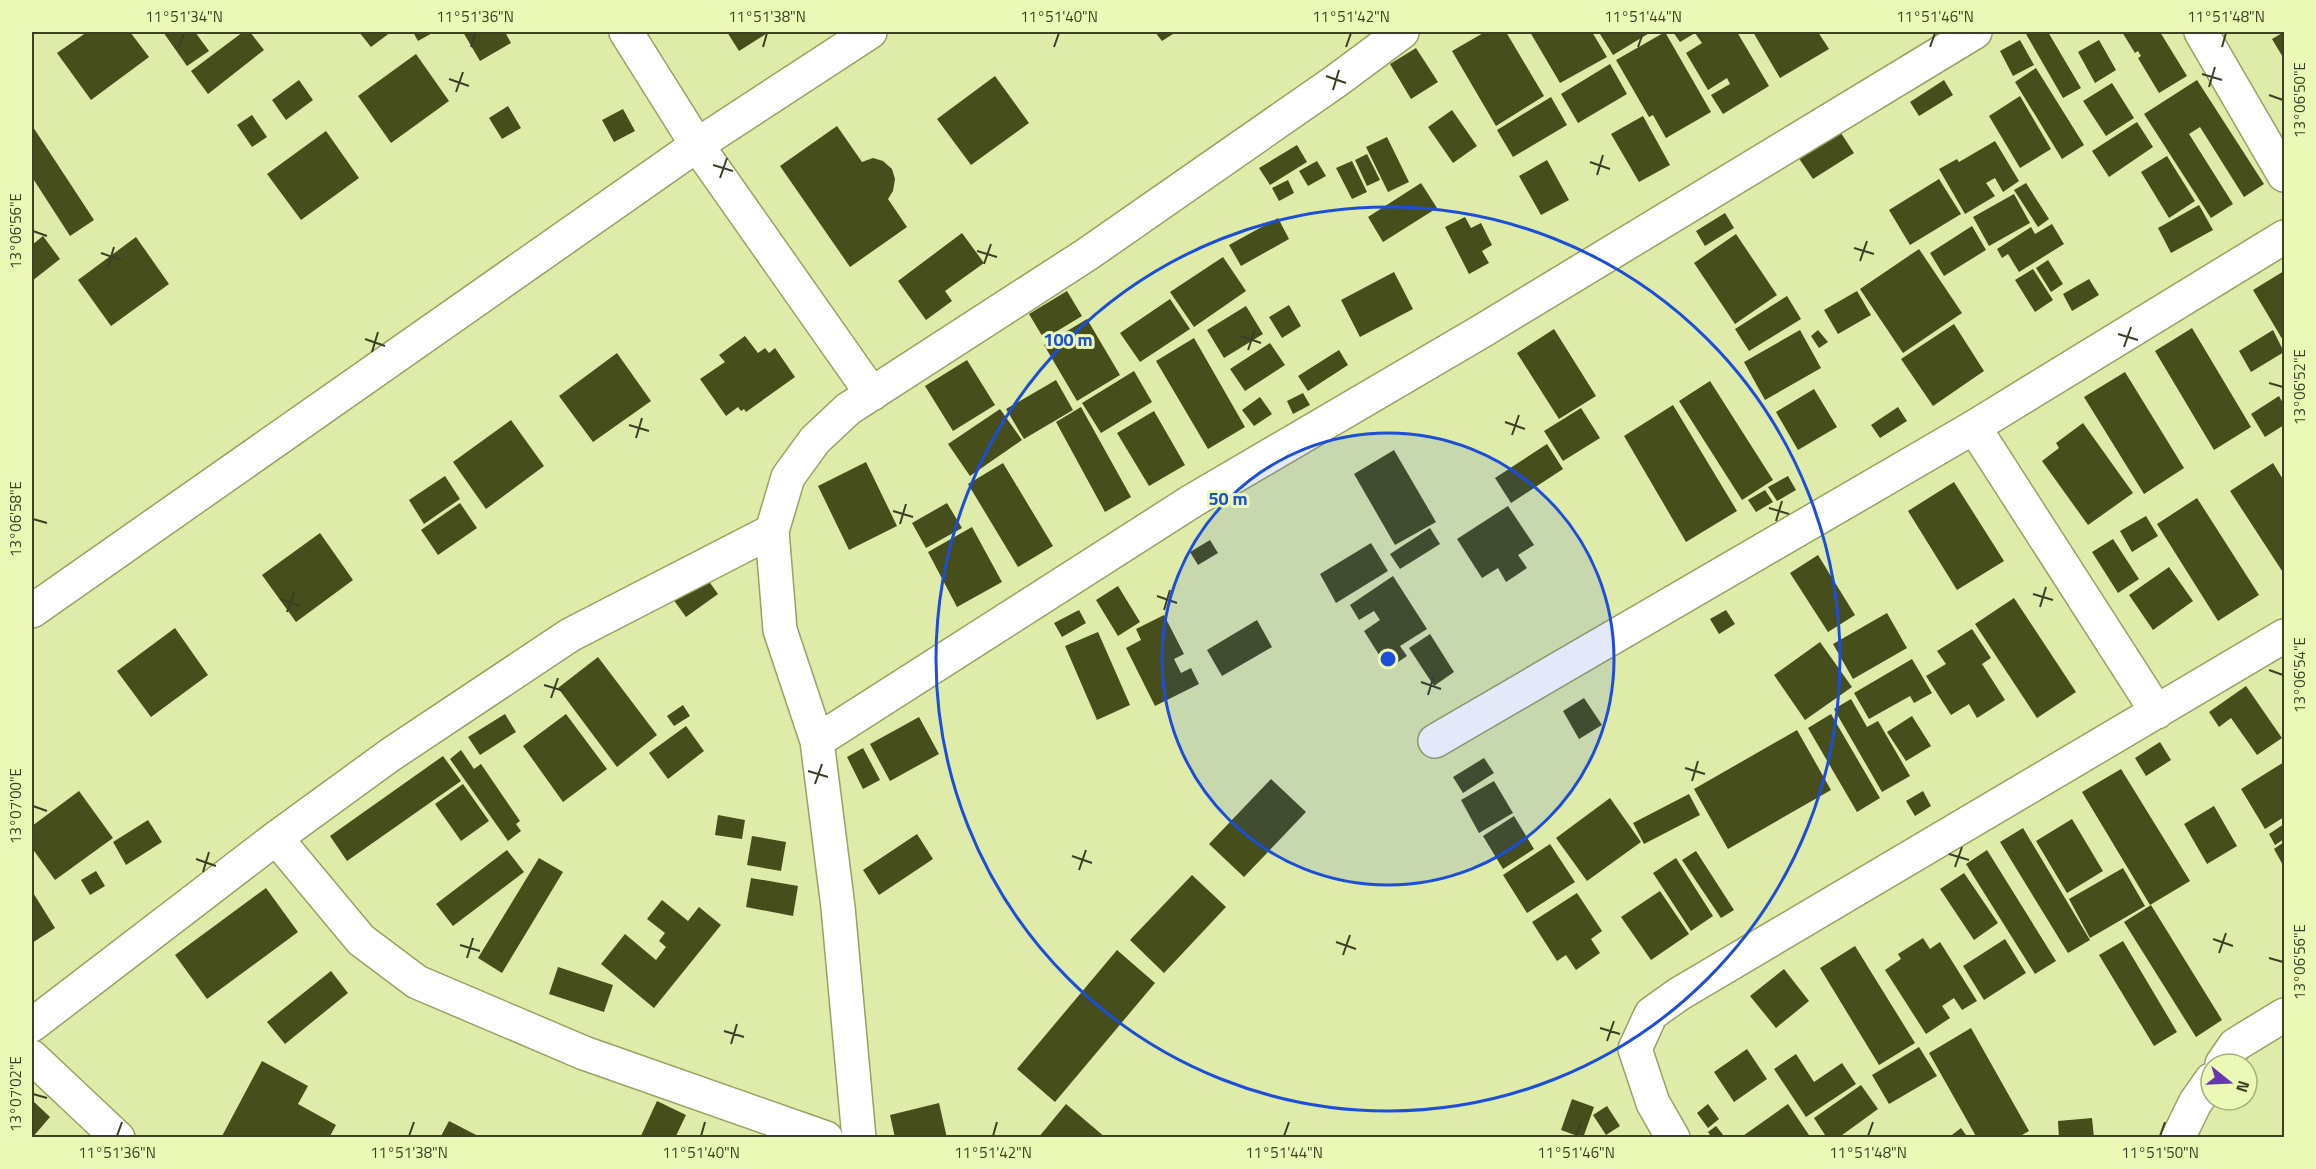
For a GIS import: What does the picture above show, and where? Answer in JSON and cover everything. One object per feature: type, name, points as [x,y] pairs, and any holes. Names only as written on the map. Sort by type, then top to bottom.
[{"type":"street","points":[[626,32],[698,145],[872,394]]},
{"type":"street","points":[[32,611],[698,145],[870,32]]},
{"type":"street","points":[[860,1137],[838,908],[817,741],[780,630],[772,531],[788,477],[815,440],[848,409],[1105,242],[1336,81],[1402,32]]},
{"type":"street","points":[[817,741],[1192,501],[1482,331],[1975,32]]},
{"type":"street","points":[[2201,32],[2284,175]]},
{"type":"street","points":[[1435,741],[1974,427],[2284,237]]},
{"type":"street","points":[[1974,427],[2157,712]]},
{"type":"street","points":[[32,1025],[276,838],[390,754],[570,635],[772,531]]},
{"type":"street","points":[[1674,1137],[1653,1103],[1635,1049],[1651,1014],[1679,993],[2284,636]]},
{"type":"street","points":[[276,838],[361,940],[417,982],[584,1053],[826,1137]]},
{"type":"street","points":[[2230,1052],[2235,1045],[2284,1015]]},
{"type":"street","points":[[32,1057],[118,1137]]},
{"type":"street","points":[[2178,1137],[2199,1097]]},
{"type":"building","points":[[87,32],[130,32],[149,57],[91,100],[57,53]]},
{"type":"building","points":[[163,32],[195,32],[209,51],[187,66]]},
{"type":"building","points":[[243,32],[250,32],[264,50],[208,94],[191,71]]},
{"type":"building","points":[[359,32],[391,32],[371,47]]},
{"type":"building","points":[[413,32],[434,32],[418,41]]},
{"type":"building","points":[[463,32],[505,32],[511,43],[480,61]]},
{"type":"building","points":[[727,32],[769,32],[739,51]]},
{"type":"building","points":[[1155,32],[1176,32],[1162,41]]},
{"type":"building","points":[[1485,32],[1506,32],[1544,96],[1496,126],[1452,51]]},
{"type":"building","points":[[1530,32],[1592,32],[1607,57],[1560,83]]},
{"type":"building","points":[[1603,32],[1651,32],[1613,55],[1600,34]]},
{"type":"building","points":[[1665,32],[1711,112],[1666,138],[1653,115],[1649,117],[1616,60]]},
{"type":"building","points":[[1673,32],[1737,32],[1769,86],[1723,114],[1711,95],[1730,84],[1727,78],[1708,90],[1686,53],[1702,43],[1695,33],[1680,42]]},
{"type":"building","points":[[1753,32],[1818,32],[1829,49],[1780,78]]},
{"type":"building","points":[[2048,32],[2081,88],[2063,98],[2026,34]]},
{"type":"building","points":[[2122,32],[2160,32],[2187,76],[2159,93],[2138,58],[2141,56],[2138,51],[2135,53]]},
{"type":"building","points":[[2284,32],[2284,59],[2272,39]]},
{"type":"building","points":[[2020,40],[2034,65],[2013,76],[2000,51]]},
{"type":"building","points":[[2099,40],[2116,70],[2095,83],[2078,52]]},
{"type":"building","points":[[1416,48],[1438,82],[1411,99],[1390,64]]},
{"type":"building","points":[[416,54],[449,101],[391,143],[358,96]]},
{"type":"building","points":[[1610,64],[1627,94],[1578,123],[1561,94]]},
{"type":"building","points":[[2036,68],[2084,145],[2062,159],[2015,82]]},
{"type":"building","points":[[995,76],[1029,123],[971,165],[937,119]]},
{"type":"building","points":[[299,80],[313,100],[286,120],[272,100]]},
{"type":"building","points":[[1944,80],[1953,95],[1919,116],[1910,102]]},
{"type":"building","points":[[2197,80],[2264,184],[2244,197],[2200,127],[2189,134],[2233,204],[2211,218],[2144,114]]},
{"type":"building","points":[[2112,83],[2134,118],[2106,136],[2083,101]]},
{"type":"building","points":[[2020,96],[2051,149],[2020,168],[1989,116]]},
{"type":"building","points":[[1551,97],[1567,125],[1513,157],[1497,130]]},
{"type":"building","points":[[508,106],[521,128],[502,139],[489,118]]},
{"type":"building","points":[[623,109],[635,131],[614,142],[602,120]]},
{"type":"building","points":[[1452,110],[1477,146],[1453,163],[1428,127]]},
{"type":"building","points":[[252,115],[267,137],[252,147],[237,125]]},
{"type":"building","points":[[1643,116],[1670,165],[1639,182],[1611,134]]},
{"type":"building","points":[[2137,122],[2153,147],[2109,177],[2092,151]]},
{"type":"building","points":[[837,126],[862,162],[873,158],[883,161],[892,169],[895,179],[893,191],[888,199],[907,227],[850,267],[780,166]]},
{"type":"building","points":[[33,127],[94,220],[70,236],[32,177]]},
{"type":"building","points":[[1839,130],[1854,153],[1813,179],[1798,157]]},
{"type":"building","points":[[326,131],[359,178],[301,220],[267,174]]},
{"type":"building","points":[[1387,137],[1409,182],[1388,192],[1366,147]]},
{"type":"building","points":[[1995,141],[2019,181],[2003,192],[1995,178],[1986,183],[1995,196],[1965,214],[1939,169],[1957,159],[1959,162]]},
{"type":"building","points":[[1297,145],[1307,162],[1270,185],[1259,168]]},
{"type":"building","points":[[1367,154],[1380,180],[1367,186],[1355,160]]},
{"type":"building","points":[[2167,156],[2195,201],[2169,218],[2141,172]]},
{"type":"building","points":[[1547,160],[1569,200],[1541,215],[1519,176]]},
{"type":"building","points":[[1317,161],[1326,176],[1308,186],[1299,171]]},
{"type":"building","points":[[1352,161],[1367,192],[1352,199],[1336,168]]},
{"type":"building","points":[[1939,179],[1961,214],[1910,245],[1889,210]]},
{"type":"building","points":[[1288,180],[1294,193],[1279,201],[1272,188]]},
{"type":"building","points":[[1421,183],[1437,208],[1383,242],[1368,217]]},
{"type":"building","points":[[2026,183],[2049,219],[2038,227],[2014,190]]},
{"type":"building","points":[[2014,194],[2030,223],[1989,246],[1973,217]]},
{"type":"building","points":[[2199,205],[2213,230],[2171,253],[2158,228]]},
{"type":"building","points":[[1725,213],[1734,228],[1705,246],[1696,231]]},
{"type":"building","points":[[1465,217],[1471,228],[1481,223],[1492,245],[1482,251],[1489,263],[1469,274],[1445,227]]},
{"type":"building","points":[[1278,218],[1289,239],[1241,266],[1229,245]]},
{"type":"building","points":[[2052,224],[2064,244],[2019,272],[2008,254],[2002,258],[1997,249],[2031,227],[2035,234]]},
{"type":"building","points":[[1972,226],[1986,250],[1944,276],[1930,253]]},
{"type":"building","points":[[962,233],[984,263],[945,291],[952,301],[926,320],[898,281]]},
{"type":"building","points":[[1736,234],[1777,295],[1735,324],[1694,263]]},
{"type":"building","points":[[43,236],[60,259],[32,281],[32,245]]},
{"type":"building","points":[[136,237],[169,284],[111,326],[78,280]]},
{"type":"building","points":[[1919,249],[1962,313],[1903,353],[1860,289]]},
{"type":"building","points":[[1223,257],[1246,291],[1194,327],[1170,292]]},
{"type":"building","points":[[2048,260],[2063,284],[2051,292],[2036,268]]},
{"type":"building","points":[[2033,269],[2053,300],[2035,312],[2015,280]]},
{"type":"building","points":[[2284,271],[2284,342],[2253,290]]},
{"type":"building","points":[[1394,272],[1413,309],[1360,337],[1341,300]]},
{"type":"building","points":[[2089,279],[2099,295],[2072,311],[2063,294]]},
{"type":"building","points":[[1067,291],[1082,316],[1044,339],[1029,314]]},
{"type":"building","points":[[1857,291],[1871,315],[1838,334],[1824,310]]},
{"type":"building","points":[[1787,296],[1801,319],[1749,351],[1735,329]]},
{"type":"building","points":[[1170,299],[1190,329],[1140,362],[1120,333]]},
{"type":"building","points":[[1289,305],[1301,326],[1282,338],[1269,317]]},
{"type":"building","points":[[1246,306],[1263,334],[1224,358],[1207,330]]},
{"type":"building","points":[[1087,319],[1120,375],[1077,401],[1044,345]]},
{"type":"building","points":[[1954,324],[1984,371],[1933,406],[1901,359]]},
{"type":"building","points":[[2192,328],[2251,427],[2214,450],[2155,351]]},
{"type":"building","points":[[1554,329],[1596,396],[1559,419],[1517,353]]},
{"type":"building","points":[[1800,330],[1821,368],[1765,400],[1744,362]]},
{"type":"building","points":[[1818,330],[1828,342],[1819,348],[1811,336]]},
{"type":"building","points":[[2273,330],[2284,352],[2251,372],[2239,351]]},
{"type":"building","points":[[745,336],[758,353],[765,348],[769,353],[775,348],[795,377],[746,412],[744,409],[741,411],[738,407],[726,416],[700,379],[725,362],[719,355]]},
{"type":"building","points":[[1194,338],[1245,427],[1208,449],[1156,361]]},
{"type":"building","points":[[1270,343],[1285,365],[1245,391],[1230,369]]},
{"type":"building","points":[[1339,350],[1348,365],[1308,391],[1298,376]]},
{"type":"building","points":[[617,353],[651,401],[593,442],[559,396]]},
{"type":"building","points":[[967,360],[995,405],[953,431],[925,386]]},
{"type":"building","points":[[1134,371],[1152,402],[1101,433],[1082,403]]},
{"type":"building","points":[[2125,372],[2184,468],[2144,494],[2084,397]]},
{"type":"building","points":[[1056,380],[1073,410],[1024,439],[1006,409]]},
{"type":"building","points":[[1710,381],[1773,480],[1742,500],[1679,401]]},
{"type":"building","points":[[1814,389],[1837,427],[1798,450],[1776,412]]},
{"type":"building","points":[[1303,393],[1310,405],[1293,414],[1287,401]]},
{"type":"building","points":[[2279,396],[2284,405],[2284,425],[2265,437],[2251,414]]},
{"type":"building","points":[[1260,397],[1272,414],[1254,426],[1242,410]]},
{"type":"building","points":[[1673,405],[1737,511],[1686,542],[1624,436]]},
{"type":"building","points":[[1081,407],[1131,497],[1105,512],[1056,422]]},
{"type":"building","points":[[1898,407],[1907,421],[1880,438],[1871,425]]},
{"type":"building","points":[[1581,408],[1600,438],[1563,461],[1544,431]]},
{"type":"building","points":[[1000,409],[1022,440],[970,476],[948,444]]},
{"type":"building","points":[[1154,411],[1185,465],[1149,486],[1117,433]]},
{"type":"building","points":[[511,420],[544,466],[486,509],[453,462]]},
{"type":"building","points":[[2083,423],[2133,493],[2088,525],[2042,461],[2059,448],[2056,443]]},
{"type":"building","points":[[1547,444],[1563,469],[1511,503],[1495,478]]},
{"type":"building","points":[[1394,450],[1436,522],[1395,545],[1354,474]]},
{"type":"building","points":[[866,462],[897,526],[849,550],[818,486]]},
{"type":"building","points":[[1003,463],[1053,546],[1018,567],[968,484]]},
{"type":"building","points":[[2273,463],[2284,481],[2284,574],[2230,491]]},
{"type":"building","points":[[445,476],[460,499],[424,524],[409,500]]},
{"type":"building","points":[[1788,476],[1796,490],[1777,501],[1768,487]]},
{"type":"building","points":[[1954,482],[2004,561],[1957,590],[1908,511]]},
{"type":"building","points":[[1765,490],[1773,502],[1756,512],[1748,500]]},
{"type":"building","points":[[2197,498],[2259,595],[2218,621],[2157,524]]},
{"type":"building","points":[[460,503],[477,528],[438,555],[421,530]]},
{"type":"building","points":[[947,503],[962,528],[926,548],[912,523]]},
{"type":"building","points":[[1508,506],[1534,545],[1518,555],[1527,568],[1506,582],[1498,568],[1482,578],[1457,539]]},
{"type":"building","points":[[2146,516],[2158,536],[2132,552],[2120,531]]},
{"type":"building","points":[[972,527],[1002,582],[957,607],[928,552]]},
{"type":"building","points":[[1430,528],[1440,544],[1400,569],[1390,554]]},
{"type":"building","points":[[320,533],[353,580],[296,622],[262,575]]},
{"type":"building","points":[[2113,539],[2139,579],[2118,593],[2092,552]]},
{"type":"building","points":[[1210,540],[1218,553],[1198,565],[1190,552]]},
{"type":"building","points":[[1371,543],[1388,571],[1336,603],[1320,574]]},
{"type":"building","points":[[1818,555],[1855,615],[1828,632],[1790,573]]},
{"type":"building","points":[[2169,567],[2193,601],[2153,630],[2129,595]]},
{"type":"building","points":[[705,576],[718,594],[686,617],[673,599]]},
{"type":"building","points":[[1393,576],[1427,629],[1400,646],[1407,656],[1388,669],[1364,631],[1380,620],[1374,611],[1359,620],[1350,605]]},
{"type":"building","points":[[1118,586],[1140,622],[1118,636],[1096,600]]},
{"type":"building","points":[[2014,598],[2076,692],[2037,718],[1975,624]]},
{"type":"building","points":[[1079,610],[1086,623],[1062,637],[1054,623]]},
{"type":"building","points":[[1726,610],[1735,624],[1719,634],[1710,619]]},
{"type":"building","points":[[1887,613],[1907,648],[1853,679],[1833,644]]},
{"type":"building","points":[[1164,615],[1184,654],[1174,659],[1181,673],[1191,668],[1199,684],[1155,706],[1126,648],[1141,640],[1136,629]]},
{"type":"building","points":[[1257,620],[1272,647],[1222,676],[1207,650]]},
{"type":"building","points":[[175,628],[208,675],[151,717],[117,671]]},
{"type":"building","points":[[1972,629],[1991,658],[1982,664],[2005,700],[1977,718],[1969,704],[1951,715],[1926,676],[1946,664],[1937,651]]},
{"type":"building","points":[[1098,632],[1130,705],[1097,720],[1065,646]]},
{"type":"building","points":[[1430,634],[1454,672],[1434,686],[1409,648]]},
{"type":"building","points":[[1820,642],[1852,687],[1805,720],[1774,675]]},
{"type":"building","points":[[598,657],[657,735],[617,767],[558,688]]},
{"type":"building","points":[[1912,659],[1932,693],[1914,703],[1910,696],[1869,719],[1854,693]]},
{"type":"building","points":[[2246,686],[2282,738],[2257,755],[2231,718],[2219,727],[2209,712]]},
{"type":"building","points":[[1584,698],[1602,725],[1579,739],[1563,711]]},
{"type":"building","points":[[1851,699],[1867,727],[1878,721],[1910,776],[1882,792],[1834,709]]},
{"type":"building","points":[[683,705],[690,716],[674,726],[667,716]]},
{"type":"building","points":[[505,714],[516,732],[480,755],[468,737]]},
{"type":"building","points":[[566,714],[607,769],[563,802],[523,746]]},
{"type":"building","points":[[1831,714],[1880,798],[1857,812],[1808,728]]},
{"type":"building","points":[[1912,716],[1931,746],[1906,761],[1887,732]]},
{"type":"building","points":[[919,717],[939,754],[890,781],[870,744]]},
{"type":"building","points":[[686,726],[704,751],[668,779],[649,753]]},
{"type":"building","points":[[1797,730],[1831,790],[1728,849],[1694,789]]},
{"type":"building","points":[[2160,742],[2171,760],[2146,776],[2135,758]]},
{"type":"building","points":[[863,748],[880,780],[863,789],[847,757]]},
{"type":"building","points":[[461,750],[474,769],[481,764],[520,821],[516,824],[521,831],[508,841],[450,759]]},
{"type":"building","points":[[443,756],[461,781],[347,861],[330,836]]},
{"type":"building","points":[[1484,758],[1494,773],[1463,793],[1453,777]]},
{"type":"building","points":[[2284,762],[2284,817],[2265,829],[2241,789]]},
{"type":"building","points":[[2121,769],[2190,881],[2150,905],[2082,792]]},
{"type":"building","points":[[1271,779],[1306,812],[1244,877],[1209,844]]},
{"type":"building","points":[[1494,781],[1513,813],[1479,833],[1461,800]]},
{"type":"building","points":[[463,784],[489,821],[461,841],[435,804]]},
{"type":"building","points":[[79,791],[113,838],[55,880],[32,848],[32,826]]},
{"type":"building","points":[[1923,791],[1931,806],[1915,816],[1906,801]]},
{"type":"building","points":[[1689,794],[1700,815],[1644,844],[1633,823]]},
{"type":"building","points":[[1610,798],[1641,842],[1587,881],[1556,838]]},
{"type":"building","points":[[2214,806],[2237,846],[2207,864],[2184,824]]},
{"type":"building","points":[[718,815],[745,820],[742,839],[715,835]]},
{"type":"building","points":[[1514,816],[1534,849],[1503,869],[1483,836]]},
{"type":"building","points":[[2072,819],[2103,871],[2067,893],[2036,841]]},
{"type":"building","points":[[148,820],[162,842],[126,865],[113,842]]},
{"type":"building","points":[[2284,824],[2284,839],[2275,845],[2269,834]]},
{"type":"building","points":[[2023,828],[2090,940],[2068,953],[2000,842]]},
{"type":"building","points":[[917,834],[933,859],[879,895],[863,870]]},
{"type":"building","points":[[752,836],[786,842],[781,871],[747,865]]},
{"type":"building","points":[[2284,842],[2284,867],[2274,849]]},
{"type":"building","points":[[1550,844],[1575,882],[1527,913],[1503,875]]},
{"type":"building","points":[[507,850],[524,872],[453,926],[436,904]]},
{"type":"building","points":[[1987,850],[2056,961],[2035,974],[1966,864]]},
{"type":"building","points":[[1696,851],[1734,910],[1721,918],[1682,860]]},
{"type":"building","points":[[539,858],[563,872],[502,973],[478,958]]},
{"type":"building","points":[[1676,858],[1713,916],[1691,931],[1653,873]]},
{"type":"building","points":[[2123,868],[2145,906],[2090,938],[2069,899]]},
{"type":"building","points":[[96,871],[105,886],[90,895],[81,880]]},
{"type":"building","points":[[1964,873],[1998,923],[1974,940],[1940,889]]},
{"type":"building","points":[[1192,875],[1226,907],[1164,973],[1130,940]]},
{"type":"building","points":[[751,878],[798,886],[793,916],[746,907]]},
{"type":"building","points":[[266,888],[298,932],[207,999],[175,955]]},
{"type":"building","points":[[32,891],[55,928],[32,943]]},
{"type":"building","points":[[1660,891],[1689,934],[1651,960],[1621,917]]},
{"type":"building","points":[[1577,893],[1602,931],[1591,939],[1600,953],[1576,970],[1566,955],[1557,961],[1532,922]]},
{"type":"building","points":[[662,900],[688,921],[699,907],[721,925],[654,1008],[601,964],[625,934],[656,960],[666,947],[659,941],[665,933],[647,919]]},
{"type":"building","points":[[2151,905],[2222,1020],[2196,1037],[2124,922]]},
{"type":"building","points":[[1923,938],[1930,949],[1940,942],[1977,1001],[1962,1010],[1954,998],[1942,1006],[1950,1018],[1926,1034],[1885,970],[1901,959],[1898,954]]},
{"type":"building","points":[[2005,939],[2026,973],[1984,1000],[1963,966]]},
{"type":"building","points":[[2123,941],[2177,1032],[2154,1046],[2099,955]]},
{"type":"building","points":[[1855,946],[1915,1043],[1879,1065],[1820,968]]},
{"type":"building","points":[[1117,950],[1155,983],[1055,1102],[1017,1069]]},
{"type":"building","points":[[558,967],[613,985],[604,1012],[549,994]]},
{"type":"building","points":[[1784,969],[1809,1001],[1776,1028],[1750,996]]},
{"type":"building","points":[[331,971],[348,993],[285,1044],[267,1022]]},
{"type":"building","points":[[1971,1028],[2029,1131],[2017,1138],[1977,1138],[1929,1053]]},
{"type":"building","points":[[1919,1047],[1937,1076],[1889,1104],[1872,1075]]},
{"type":"building","points":[[1747,1049],[1767,1079],[1734,1102],[1714,1072]]},
{"type":"building","points":[[1796,1054],[1814,1082],[1842,1063],[1856,1084],[1806,1117],[1774,1069]]},
{"type":"building","points":[[262,1061],[308,1086],[298,1104],[336,1125],[329,1138],[221,1138]]},
{"type":"building","points":[[1861,1085],[1878,1109],[1838,1138],[1827,1138],[1814,1118]]},
{"type":"building","points":[[1572,1099],[1594,1107],[1583,1138],[1561,1130]]},
{"type":"building","points":[[32,1100],[50,1117],[32,1138]]},
{"type":"building","points":[[657,1101],[686,1115],[675,1138],[640,1138]]},
{"type":"building","points":[[939,1103],[947,1138],[895,1138],[890,1115]]},
{"type":"building","points":[[1066,1104],[1106,1138],[1038,1138]]},
{"type":"building","points":[[1708,1104],[1719,1119],[1708,1128],[1697,1113]]},
{"type":"building","points":[[1788,1104],[1811,1138],[1740,1138]]},
{"type":"building","points":[[1607,1106],[1620,1126],[1606,1135],[1593,1115]]},
{"type":"building","points":[[2092,1118],[2094,1138],[2059,1138],[2058,1121]]},
{"type":"building","points":[[449,1121],[482,1138],[440,1138]]},
{"type":"building","points":[[1716,1126],[1724,1136],[1723,1138],[1712,1138],[1708,1132]]},
{"type":"building","points":[[1961,1128],[1968,1138],[1948,1138]]}]
